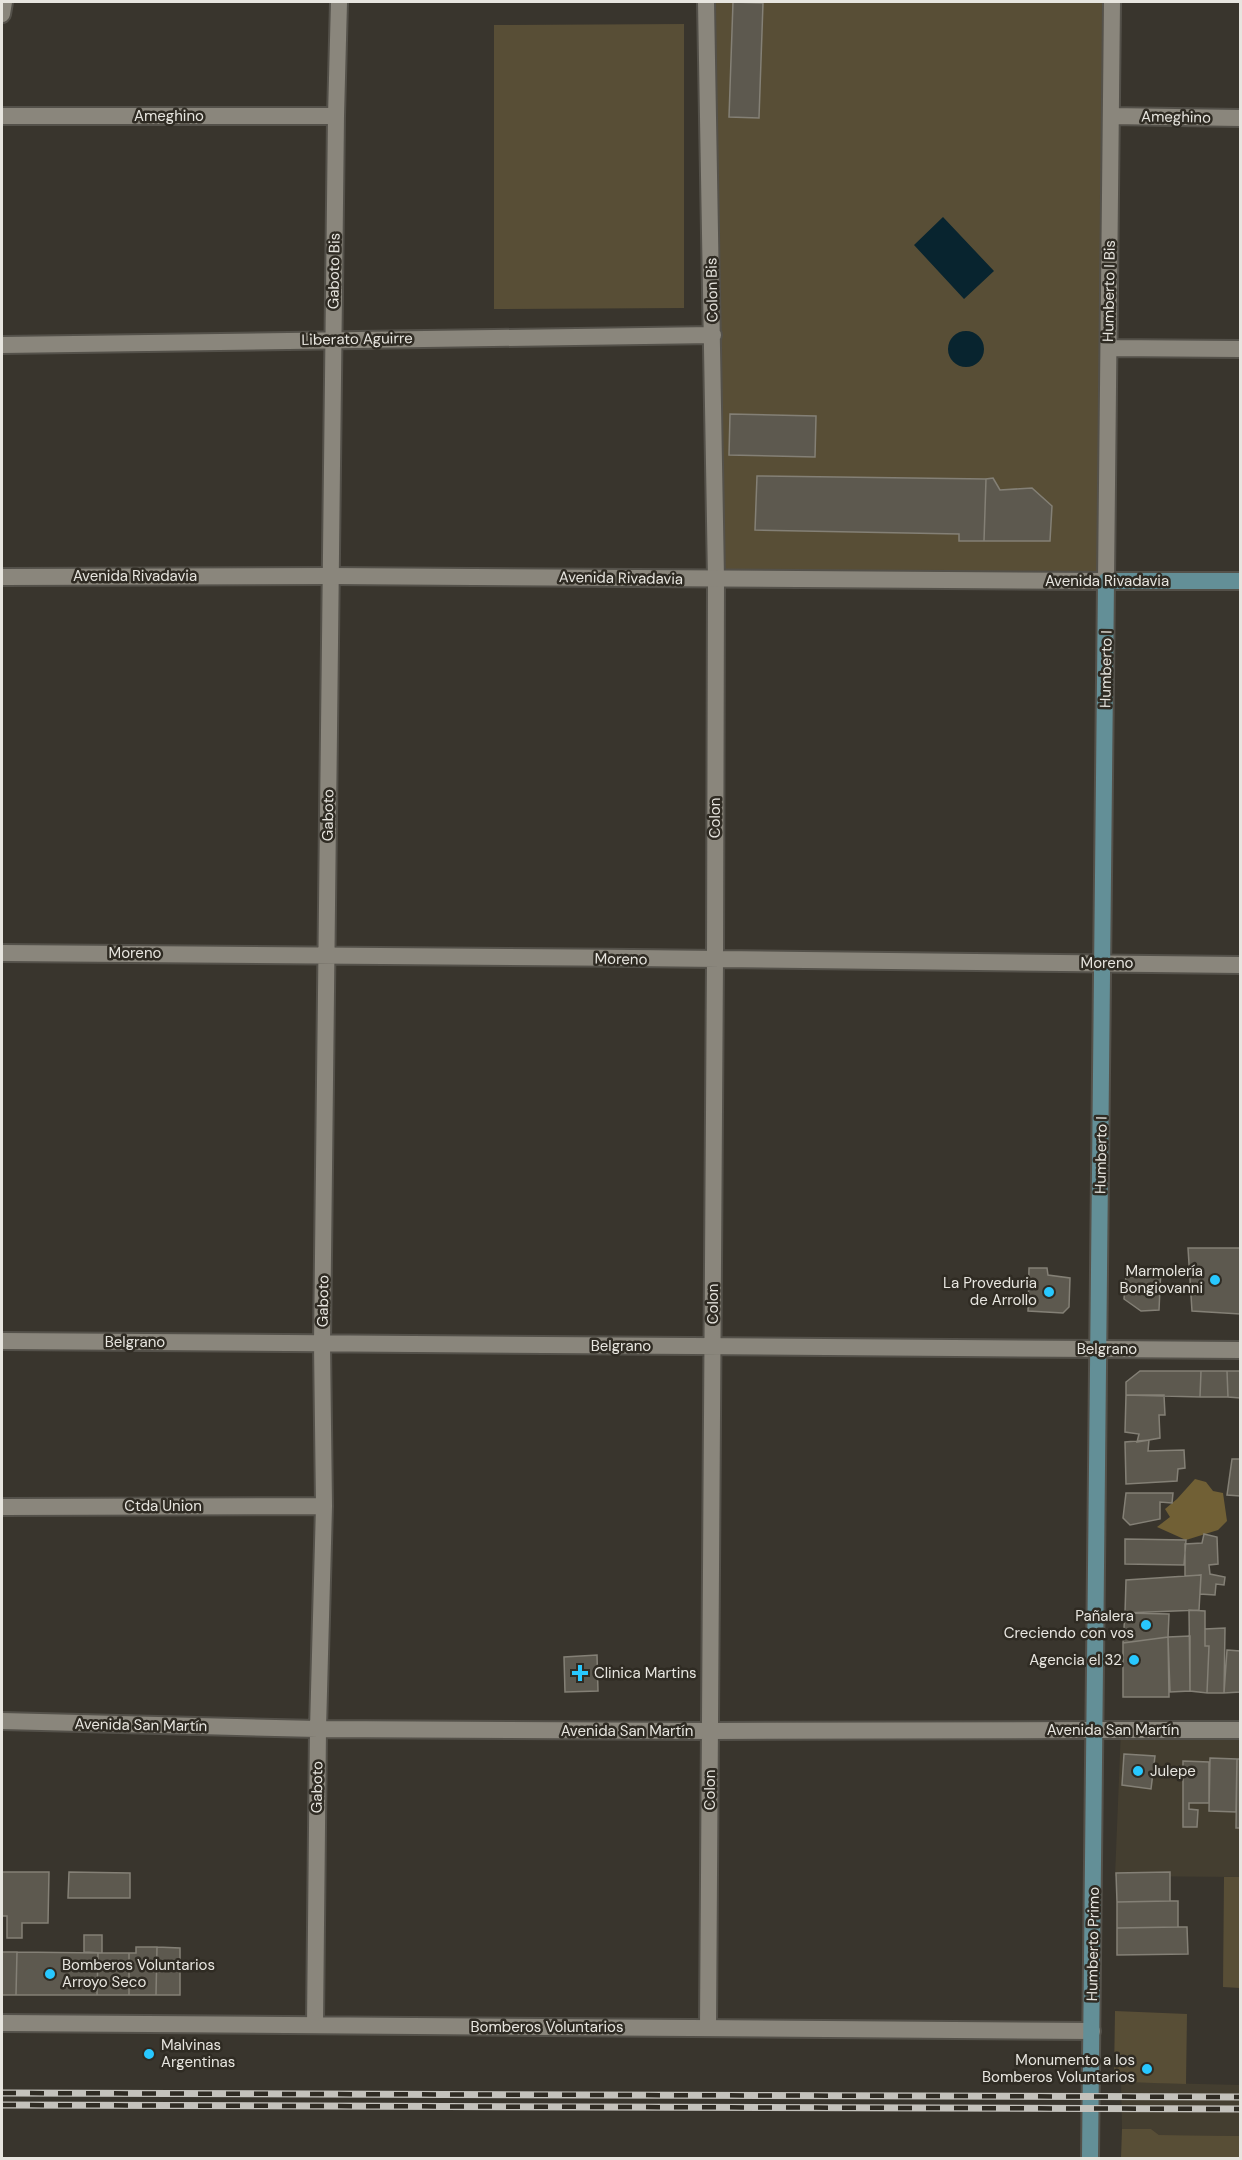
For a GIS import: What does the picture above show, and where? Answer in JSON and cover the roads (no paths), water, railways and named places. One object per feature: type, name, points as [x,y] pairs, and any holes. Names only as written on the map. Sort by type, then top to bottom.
[{"type":"main road","name":"Avenida Rivadavia","points":[[1107,581],[1240,581]]},
{"type":"main road","name":"Humberto I","points":[[1095,1730],[1107,581]]},
{"type":"main road","name":"Humberto Primo","points":[[1090,2158],[1095,1730]]},
{"type":"street","points":[[2,14],[4,2]]},
{"type":"street","name":"Gaboto Bis","points":[[331,576],[339,2]]},
{"type":"street","name":"Colon Bis","points":[[706,2],[716,579]]},
{"type":"street","name":"Humberto I Bis","points":[[1107,581],[1112,2]]},
{"type":"street","name":"Ameghino","points":[[2,116],[336,116]]},
{"type":"street","name":"Ameghino","points":[[1111,116],[1240,118]]},
{"type":"street","name":"Liberato Aguirre","points":[[2,345],[713,335]]},
{"type":"street","points":[[1109,348],[1240,349]]},
{"type":"street","name":"Avenida Rivadavia","points":[[2,577],[331,576],[1107,581]]},
{"type":"street","name":"Gaboto","points":[[315,2025],[318,1729],[324,1506],[322,1344],[331,576]]},
{"type":"street","name":"Colon","points":[[708,2028],[716,579]]},
{"type":"street","name":"Moreno","points":[[2,953],[327,954],[1240,965]]},
{"type":"street","name":"Belgrano","points":[[2,1341],[1240,1350]]},
{"type":"street","name":"Ctda Union","points":[[2,1507],[324,1506]]},
{"type":"street","name":"Avenida San Martín","points":[[2,1735],[8,1721],[318,1729],[1240,1730]]},
{"type":"street","name":"Bomberos Voluntarios","points":[[2,2023],[1092,2031]]},
{"type":"water","points":[[943,217],[994,271],[964,299],[914,245]]},
{"type":"water","points":[[966,331],[978,337],[984,349],[978,361],[966,367],[954,361],[948,349],[954,337]]},
{"type":"railway","points":[[2,2093],[1240,2097]]},
{"type":"railway","points":[[2,2105],[1240,2109]]},
{"type":"place","name":"Marmolería Bongiovanni","points":[[1215,1280]]},
{"type":"place","name":"La Proveduria de Arrollo","points":[[1049,1292]]},
{"type":"place","name":"Pañalera Creciendo con vos","points":[[1146,1625]]},
{"type":"place","name":"Agencia el 32","points":[[1134,1660]]},
{"type":"place","name":"Clinica Martins","points":[[580,1673]]},
{"type":"place","name":"Julepe","points":[[1138,1771]]},
{"type":"place","name":"Bomberos Voluntarios Arroyo Seco","points":[[50,1974]]},
{"type":"place","name":"Malvinas Argentinas","points":[[149,2054]]},
{"type":"place","name":"Monumento a los Bomberos Voluntarios","points":[[1147,2069]]}]
